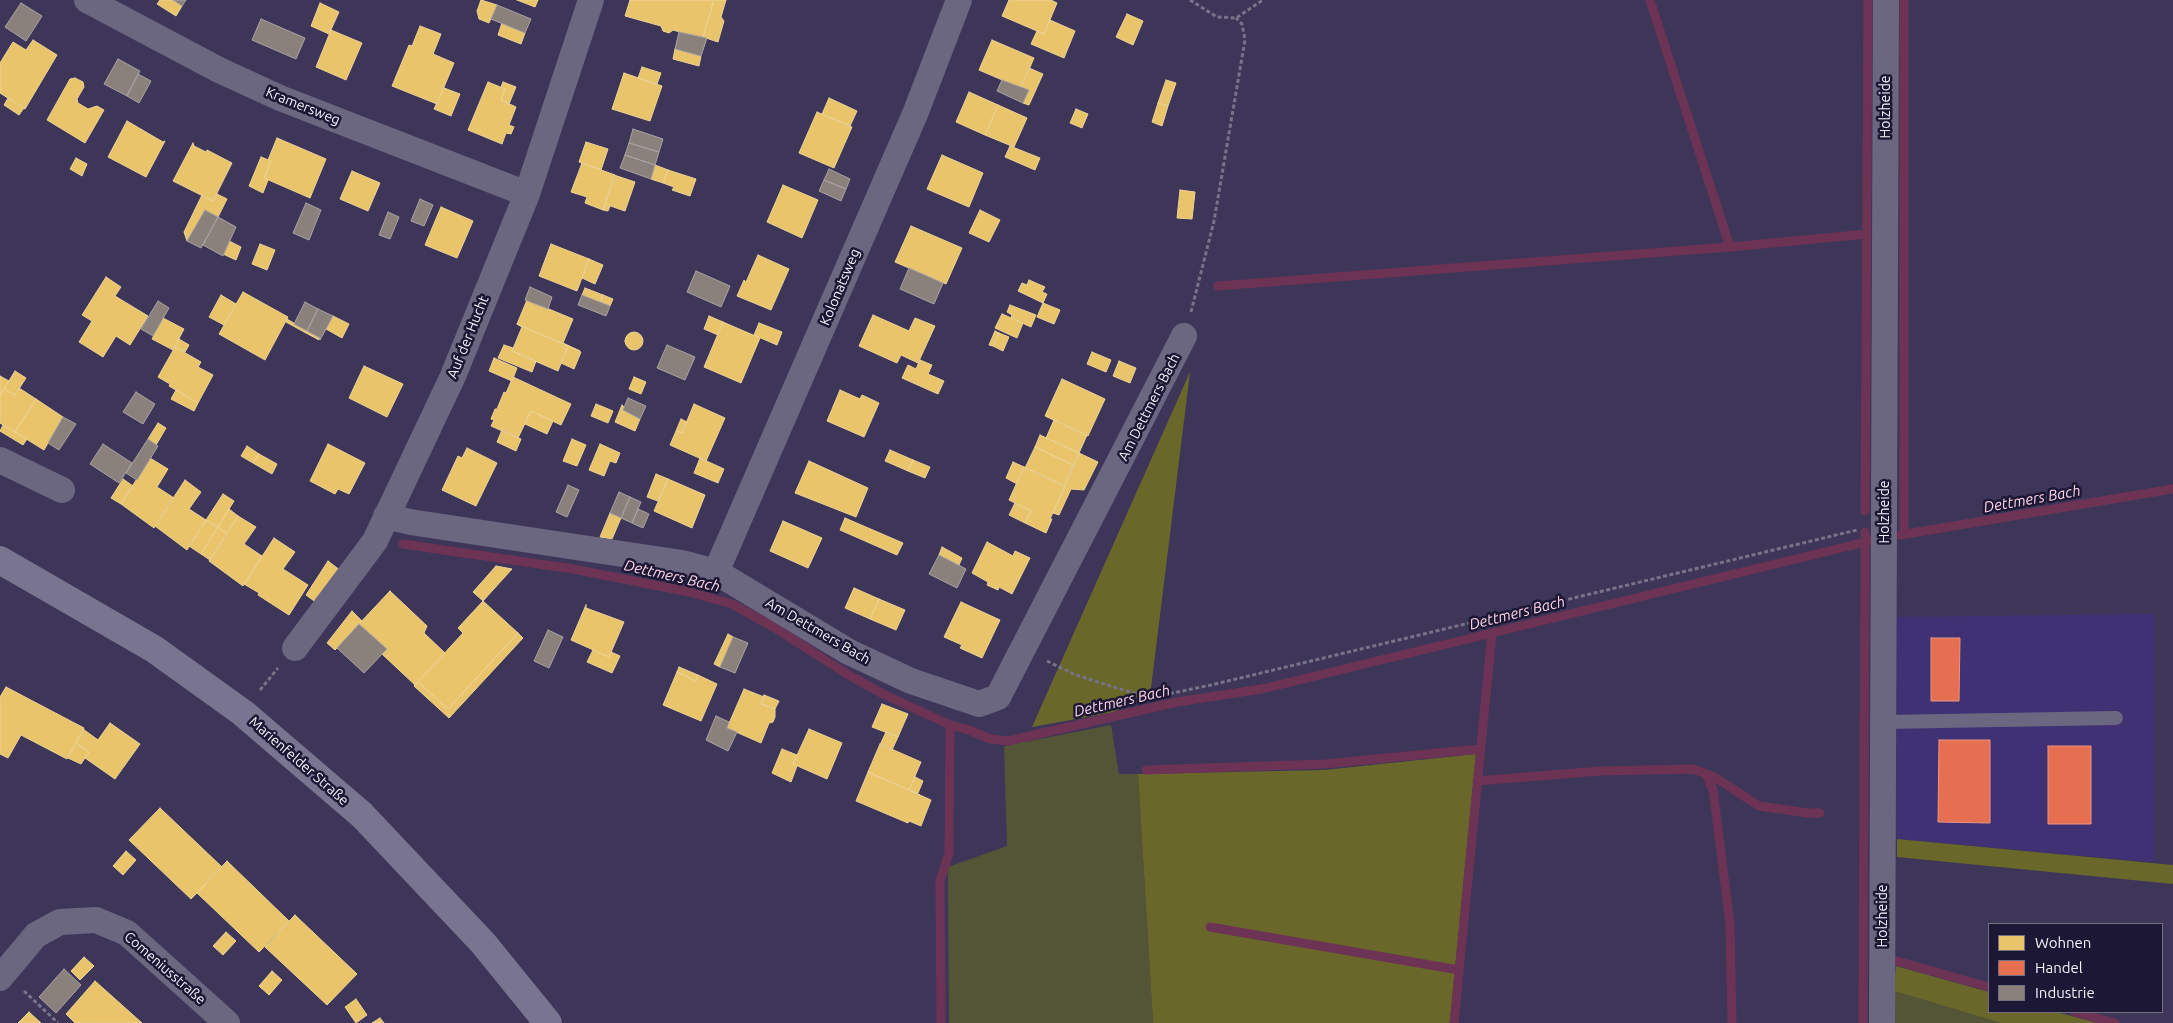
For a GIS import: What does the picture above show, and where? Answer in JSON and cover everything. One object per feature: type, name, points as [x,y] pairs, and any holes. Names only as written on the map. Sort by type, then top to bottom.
[{"type":"main road","name":"Marienfelder Straße","points":[[0,560],[154,649],[243,713],[362,816],[483,943],[548,1023]]},
{"type":"street","name":"Kramersweg","points":[[86,0],[219,70],[280,98],[527,194]]},
{"type":"street","name":"Auf der Hucht","points":[[295,648],[374,541],[453,376],[527,194],[591,0]]},
{"type":"street","name":"Kolonatsweg","points":[[716,572],[915,114],[958,0]]},
{"type":"street","name":"Holzheide","points":[[1882,1023],[1886,0]]},
{"type":"street","name":"Am Dettmers Bach","points":[[386,516],[410,522],[682,563],[716,572],[849,652],[911,681],[979,704],[998,698],[1184,336]]},
{"type":"street","points":[[0,460],[62,490]]},
{"type":"street","name":"Comeniusstraße","points":[[2,975],[36,935],[60,922],[96,920],[127,933],[227,1023]]},
{"type":"lane","points":[[1884,722],[2116,718]]},
{"type":"path","points":[[1190,0],[1217,17],[1236,18],[1263,0]]},
{"type":"path","points":[[1184,336],[1214,221],[1245,40],[1242,24],[1236,18]]},
{"type":"path","points":[[1024,650],[1076,675],[1149,698],[1220,683],[1883,524]]},
{"type":"path","points":[[243,713],[295,648]]},
{"type":"path","points":[[2,975],[58,1023]]},
{"type":"shaded area","points":[[1190,372],[1151,688],[1114,712],[1032,727]]},
{"type":"shaded area","points":[[2154,614],[2154,862],[1897,839],[1897,617]]},
{"type":"shaded area","points":[[1476,754],[1450,1023],[1153,1023],[1138,774],[1324,770]]},
{"type":"shaded area","points":[[1897,839],[2173,865],[2173,884],[1897,857]]},
{"type":"shaded area","points":[[1896,966],[1988,992],[1988,1013],[2061,1013],[2097,1023],[2001,1023],[1894,991]]},
{"type":"green space","points":[[1111,725],[1119,774],[1138,774],[1153,1023],[949,1023],[948,867],[1007,846],[1004,746]]},
{"type":"green space","points":[[1894,991],[2001,1023],[1894,1023]]},
{"type":"building: Wohnen","points":[[160,0],[173,0],[182,6],[176,16],[157,4]]},
{"type":"building: Wohnen","points":[[481,0],[497,5],[489,23],[479,19],[477,11]]},
{"type":"building: Wohnen","points":[[517,0],[538,0],[535,7]]},
{"type":"building: Wohnen","points":[[630,0],[714,0],[703,37],[700,38],[673,30],[669,33],[663,31],[661,26],[625,16]]},
{"type":"building: Wohnen","points":[[714,0],[726,0],[721,17],[724,21],[718,42],[703,37]]},
{"type":"building: Wohnen","points":[[1009,0],[1051,0],[1057,3],[1044,34],[1002,16]]},
{"type":"building: Wohnen","points":[[320,3],[339,12],[329,34],[311,26]]},
{"type":"building: Wohnen","points":[[1127,14],[1143,21],[1133,45],[1116,37]]},
{"type":"building: Wohnen","points":[[1050,20],[1075,31],[1064,58],[1031,44],[1037,31],[1044,34]]},
{"type":"building: Wohnen","points":[[502,23],[525,33],[521,44],[498,35]]},
{"type":"building: Wohnen","points":[[420,26],[441,34],[433,54],[454,63],[437,104],[392,86],[409,45],[412,46]]},
{"type":"building: Wohnen","points":[[331,30],[362,43],[346,80],[316,67]]},
{"type":"building: Wohnen","points":[[33,40],[57,55],[25,109],[0,93],[0,63],[13,42],[26,50]]},
{"type":"building: Wohnen","points":[[992,40],[1034,58],[1021,88],[979,70]]},
{"type":"building: Wohnen","points":[[675,49],[701,56],[699,66],[673,59]]},
{"type":"building: Wohnen","points":[[642,67],[661,73],[657,84],[638,78]]},
{"type":"building: Wohnen","points":[[1029,68],[1043,74],[1029,105],[1023,103],[1029,90],[1021,87]]},
{"type":"building: Wohnen","points":[[624,73],[662,86],[650,121],[612,109]]},
{"type":"building: Wohnen","points":[[75,78],[83,82],[84,87],[77,99],[78,103],[88,109],[97,106],[104,110],[85,143],[47,120],[70,79]]},
{"type":"building: Wohnen","points":[[1166,80],[1176,83],[1168,106],[1158,103]]},
{"type":"building: Wohnen","points":[[488,82],[505,89],[501,100],[516,107],[509,125],[514,127],[511,134],[506,133],[502,144],[468,130]]},
{"type":"building: Wohnen","points":[[503,82],[516,87],[509,104],[501,100],[505,89],[501,87]]},
{"type":"building: Wohnen","points":[[444,88],[460,94],[451,116],[434,109]]},
{"type":"building: Wohnen","points":[[969,92],[998,105],[985,135],[956,122]]},
{"type":"building: Wohnen","points":[[8,98],[24,108],[19,115],[4,105]]},
{"type":"building: Wohnen","points":[[829,98],[857,111],[850,126],[822,114]]},
{"type":"building: Wohnen","points":[[1158,103],[1168,106],[1162,126],[1152,122]]},
{"type":"building: Wohnen","points":[[998,105],[1027,118],[1014,147],[985,135]]},
{"type":"building: Wohnen","points":[[1076,109],[1088,114],[1082,128],[1070,123]]},
{"type":"building: Wohnen","points":[[817,112],[852,127],[834,168],[799,153]]},
{"type":"building: Wohnen","points":[[127,121],[163,142],[165,141],[146,177],[108,157]]},
{"type":"building: Wohnen","points":[[277,138],[326,159],[310,198],[264,178],[271,161],[268,160]]},
{"type":"building: Wohnen","points":[[586,142],[608,149],[601,170],[579,162]]},
{"type":"building: Wohnen","points":[[193,143],[194,146],[206,152],[207,150],[232,163],[213,201],[173,181]]},
{"type":"building: Wohnen","points":[[1010,146],[1040,158],[1035,170],[1005,157]]},
{"type":"building: Wohnen","points":[[942,155],[983,173],[969,207],[927,189]]},
{"type":"building: Wohnen","points":[[261,157],[271,161],[264,178],[268,180],[263,193],[249,186]]},
{"type":"building: Wohnen","points":[[76,158],[87,164],[82,176],[70,169]]},
{"type":"building: Wohnen","points":[[582,163],[615,175],[603,210],[585,203],[587,197],[571,192]]},
{"type":"building: Wohnen","points":[[655,165],[668,170],[663,183],[651,179]]},
{"type":"building: Wohnen","points":[[668,170],[696,179],[690,196],[672,190],[674,187],[663,183]]},
{"type":"building: Wohnen","points":[[352,171],[380,183],[368,211],[340,199]]},
{"type":"building: Wohnen","points":[[614,175],[635,182],[625,211],[605,204]]},
{"type":"building: Wohnen","points":[[783,185],[818,200],[802,238],[767,222]]},
{"type":"building: Wohnen","points":[[1180,190],[1195,192],[1192,219],[1177,218]]},
{"type":"building: Wohnen","points":[[217,194],[227,199],[218,217],[205,210],[187,241],[184,232],[202,195],[213,201]]},
{"type":"building: Wohnen","points":[[605,204],[610,206],[608,211],[603,210]]},
{"type":"building: Wohnen","points":[[441,207],[473,221],[457,258],[425,245]]},
{"type":"building: Wohnen","points":[[980,210],[1000,220],[989,242],[969,233]]},
{"type":"building: Wohnen","points":[[911,226],[962,248],[946,284],[895,262]]},
{"type":"building: Wohnen","points":[[229,241],[241,247],[236,260],[223,254]]},
{"type":"building: Wohnen","points":[[260,244],[275,250],[267,270],[252,264]]},
{"type":"building: Wohnen","points":[[551,244],[589,259],[577,291],[539,276]]},
{"type":"building: Wohnen","points":[[758,255],[789,269],[771,310],[737,296],[744,280],[746,282]]},
{"type":"building: Wohnen","points":[[589,259],[603,265],[595,284],[582,278]]},
{"type":"building: Wohnen","points":[[106,277],[121,287],[115,296],[148,316],[130,345],[116,336],[103,357],[79,342],[92,321],[82,315]]},
{"type":"building: Wohnen","points":[[1029,280],[1045,287],[1042,292],[1047,294],[1043,303],[1018,291],[1022,283],[1027,285]]},
{"type":"building: Wohnen","points":[[585,288],[603,295],[600,302],[582,295]]},
{"type":"building: Wohnen","points":[[243,292],[288,317],[265,360],[219,334]]},
{"type":"building: Wohnen","points":[[221,295],[236,304],[224,325],[209,317]]},
{"type":"building: Wohnen","points":[[603,295],[613,299],[610,306],[600,302]]},
{"type":"building: Wohnen","points":[[527,300],[573,319],[563,343],[580,351],[517,324]]},
{"type":"building: Wohnen","points":[[1043,303],[1060,310],[1054,324],[1037,317]]},
{"type":"building: Wohnen","points":[[1010,305],[1036,315],[1031,327],[1011,318],[1012,315],[1007,312]]},
{"type":"building: Wohnen","points":[[1002,314],[1023,323],[1017,338],[995,328]]},
{"type":"building: Wohnen","points":[[873,315],[909,331],[915,318],[935,326],[918,363],[901,355],[897,363],[859,346]]},
{"type":"building: Wohnen","points":[[333,316],[349,324],[342,338],[326,329]]},
{"type":"building: Wohnen","points":[[709,316],[723,322],[718,335],[704,329]]},
{"type":"building: Wohnen","points":[[163,318],[184,329],[173,350],[152,339]]},
{"type":"building: Wohnen","points":[[287,319],[307,331],[306,333],[286,322]]},
{"type":"building: Wohnen","points":[[723,322],[760,338],[741,383],[704,367]]},
{"type":"building: Wohnen","points":[[759,323],[782,332],[777,345],[754,335]]},
{"type":"building: Wohnen","points":[[517,324],[568,346],[558,371],[512,351],[522,327]]},
{"type":"building: Wohnen","points":[[307,331],[320,338],[319,340],[306,333]]},
{"type":"building: Wohnen","points":[[995,331],[999,333],[993,346],[989,345]]},
{"type":"building: Wohnen","points":[[634,332],[640,335],[643,341],[640,347],[634,350],[628,347],[625,341],[628,335]]},
{"type":"building: Wohnen","points":[[999,333],[1009,337],[1003,351],[993,346]]},
{"type":"building: Wohnen","points":[[179,339],[189,345],[185,352],[175,347]]},
{"type":"building: Wohnen","points":[[504,345],[513,348],[512,351],[536,361],[532,372],[498,358]]},
{"type":"building: Wohnen","points":[[568,346],[581,352],[574,369],[561,363]]},
{"type":"building: Wohnen","points":[[175,347],[201,362],[198,367],[213,375],[198,403],[169,386],[170,384],[158,377]]},
{"type":"building: Wohnen","points":[[1092,352],[1111,360],[1106,372],[1087,364]]},
{"type":"building: Wohnen","points":[[494,358],[517,368],[512,381],[489,371]]},
{"type":"building: Wohnen","points":[[920,360],[932,365],[928,374],[944,381],[938,394],[902,378],[908,365],[916,369]]},
{"type":"building: Wohnen","points":[[1119,361],[1136,368],[1130,383],[1113,376]]},
{"type":"building: Wohnen","points":[[364,366],[403,384],[387,417],[349,398]]},
{"type":"building: Wohnen","points":[[15,371],[26,378],[15,395],[4,389]]},
{"type":"building: Wohnen","points":[[0,376],[9,381],[0,395]]},
{"type":"building: Wohnen","points":[[513,377],[571,404],[561,425],[531,411],[518,438],[491,426],[494,420],[491,419],[495,409],[497,409],[504,392],[506,393]]},
{"type":"building: Wohnen","points":[[634,377],[646,382],[641,394],[629,389]]},
{"type":"building: Wohnen","points":[[1062,379],[1105,399],[1088,436],[1045,416]]},
{"type":"building: Wohnen","points":[[19,388],[36,399],[15,432],[0,423],[0,395],[4,389],[15,395]]},
{"type":"building: Wohnen","points":[[176,390],[198,403],[194,411],[171,399]]},
{"type":"building: Wohnen","points":[[840,390],[860,399],[862,395],[879,403],[864,437],[827,421]]},
{"type":"building: Wohnen","points":[[36,399],[63,417],[44,450],[15,432]]},
{"type":"building: Wohnen","points":[[596,404],[613,411],[608,423],[591,416]]},
{"type":"building: Wohnen","points":[[694,404],[725,418],[706,461],[670,445],[676,431],[682,433]]},
{"type":"building: Wohnen","points":[[622,405],[624,407],[623,410],[640,419],[635,431],[615,422]]},
{"type":"building: Wohnen","points":[[531,411],[553,421],[547,434],[525,424]]},
{"type":"building: Wohnen","points":[[681,419],[687,422],[682,433],[676,431]]},
{"type":"building: Wohnen","points":[[1054,420],[1087,435],[1079,453],[1046,438]]},
{"type":"building: Wohnen","points":[[158,423],[166,428],[156,445],[148,439]]},
{"type":"building: Wohnen","points":[[3,425],[27,439],[23,445],[0,431]]},
{"type":"building: Wohnen","points":[[502,430],[521,439],[516,451],[497,442]]},
{"type":"building: Wohnen","points":[[1040,435],[1079,453],[1073,465],[1035,447]]},
{"type":"building: Wohnen","points":[[572,439],[586,445],[577,466],[563,461]]},
{"type":"building: Wohnen","points":[[328,444],[365,463],[349,494],[338,489],[335,494],[310,481]]},
{"type":"building: Wohnen","points":[[600,444],[620,453],[616,463],[610,461],[604,476],[589,470]]},
{"type":"building: Wohnen","points":[[247,446],[259,454],[253,463],[241,456]]},
{"type":"building: Wohnen","points":[[1035,447],[1073,465],[1064,486],[1025,468]]},
{"type":"building: Wohnen","points":[[467,448],[497,463],[476,506],[442,490],[458,456],[462,458]]},
{"type":"building: Wohnen","points":[[890,450],[913,460],[908,471],[885,461]]},
{"type":"building: Wohnen","points":[[1079,453],[1098,462],[1084,490],[1071,489],[1059,515],[1053,513]]},
{"type":"building: Wohnen","points":[[259,454],[277,464],[272,474],[253,463]]},
{"type":"building: Wohnen","points":[[150,458],[168,469],[157,487],[174,498],[154,528],[121,504]]},
{"type":"building: Wohnen","points":[[700,458],[724,469],[718,483],[694,473]]},
{"type":"building: Wohnen","points":[[913,460],[930,467],[925,478],[908,471]]},
{"type":"building: Wohnen","points":[[809,461],[868,488],[856,517],[795,493]]},
{"type":"building: Wohnen","points":[[1013,462],[1024,467],[1017,484],[1006,478]]},
{"type":"building: Wohnen","points":[[1024,467],[1065,486],[1050,519],[1052,519],[1046,533],[1025,523],[1031,511],[1009,500]]},
{"type":"building: Wohnen","points":[[656,474],[668,479],[658,501],[647,497]]},
{"type":"building: Wohnen","points":[[123,479],[133,486],[121,504],[111,498]]},
{"type":"building: Wohnen","points":[[668,479],[705,495],[692,528],[654,511]]},
{"type":"building: Wohnen","points":[[185,480],[201,492],[189,509],[206,520],[187,550],[155,526]]},
{"type":"building: Wohnen","points":[[223,494],[234,501],[218,527],[206,520]]},
{"type":"building: Wohnen","points":[[1015,503],[1031,511],[1025,523],[1009,515]]},
{"type":"building: Wohnen","points":[[229,509],[238,516],[227,534],[218,527]]},
{"type":"building: Wohnen","points":[[610,513],[621,518],[612,539],[600,537]]},
{"type":"building: Wohnen","points":[[238,516],[256,527],[244,544],[262,556],[243,586],[209,561]]},
{"type":"building: Wohnen","points":[[845,518],[903,543],[897,555],[840,530]]},
{"type":"building: Wohnen","points":[[206,520],[218,527],[201,554],[189,546]]},
{"type":"building: Wohnen","points":[[783,521],[822,538],[808,568],[770,551]]},
{"type":"building: Wohnen","points":[[218,527],[227,534],[210,560],[201,554]]},
{"type":"building: Wohnen","points":[[274,538],[295,552],[283,569],[308,585],[289,615],[244,584]]},
{"type":"building: Wohnen","points":[[987,542],[1013,556],[1015,551],[1030,558],[1012,594],[999,587],[998,590],[987,585],[988,582],[972,573]]},
{"type":"building: Wohnen","points":[[942,547],[962,558],[959,565],[939,555]]},
{"type":"building: Wohnen","points":[[328,561],[341,571],[317,603],[306,595]]},
{"type":"building: Wohnen","points":[[496,566],[512,569],[483,601],[473,592]]},
{"type":"building: Wohnen","points":[[854,588],[879,599],[870,619],[845,608]]},
{"type":"building: Wohnen","points":[[390,591],[427,626],[424,633],[445,653],[415,685],[382,654],[387,649],[359,624]]},
{"type":"building: Wohnen","points":[[879,599],[905,610],[896,630],[870,619]]},
{"type":"building: Wohnen","points":[[483,601],[518,633],[448,709],[418,682],[463,633],[458,628]]},
{"type":"building: Wohnen","points":[[961,602],[1000,620],[982,658],[960,648],[962,645],[944,637]]},
{"type":"building: Wohnen","points":[[586,605],[586,608],[624,622],[609,657],[571,640]]},
{"type":"building: Wohnen","points":[[352,611],[362,621],[335,650],[327,643]]},
{"type":"building: Wohnen","points":[[518,633],[523,638],[449,718],[414,686],[418,682],[448,709]]},
{"type":"building: Wohnen","points":[[728,634],[733,637],[720,667],[714,664]]},
{"type":"building: Wohnen","points":[[593,650],[609,657],[611,652],[620,656],[612,673],[587,662]]},
{"type":"building: Wohnen","points":[[679,667],[698,675],[696,681],[677,672]]},
{"type":"building: Wohnen","points":[[677,672],[696,681],[698,675],[717,684],[701,721],[663,705]]},
{"type":"building: Wohnen","points":[[6,687],[84,728],[67,759],[21,735],[8,758],[0,754],[0,697]]},
{"type":"building: Wohnen","points":[[744,689],[764,697],[761,704],[775,709],[773,722],[769,723],[761,743],[727,728]]},
{"type":"building: Wohnen","points":[[764,695],[779,701],[775,709],[761,704]]},
{"type":"building: Wohnen","points":[[882,704],[908,714],[898,737],[872,727]]},
{"type":"building: Wohnen","points":[[110,723],[140,744],[115,779],[85,758],[89,752],[76,743],[83,729],[98,740]]},
{"type":"building: Wohnen","points":[[809,729],[842,743],[827,779],[793,764]]},
{"type":"building: Wohnen","points":[[886,732],[898,737],[892,750],[880,745]]},
{"type":"building: Wohnen","points":[[76,743],[89,752],[81,764],[68,758]]},
{"type":"building: Wohnen","points":[[880,744],[921,762],[909,790],[920,795],[868,772]]},
{"type":"building: Wohnen","points":[[782,749],[797,755],[793,764],[797,766],[791,782],[772,773]]},
{"type":"building: Wohnen","points":[[868,772],[931,800],[921,826],[909,821],[908,823],[856,801]]},
{"type":"building: Wohnen","points":[[915,777],[923,781],[918,793],[909,790]]},
{"type":"building: Wohnen","points":[[160,808],[222,867],[191,899],[129,840]]},
{"type":"building: Wohnen","points":[[126,851],[136,860],[123,875],[113,866]]},
{"type":"building: Wohnen","points":[[227,861],[289,921],[259,952],[197,893]]},
{"type":"building: Wohnen","points":[[295,915],[357,974],[327,1005],[265,947]]},
{"type":"building: Wohnen","points":[[226,932],[236,941],[223,955],[213,946]]},
{"type":"building: Wohnen","points":[[84,957],[94,966],[80,980],[71,971]]},
{"type":"building: Wohnen","points":[[272,971],[282,980],[269,995],[259,986]]},
{"type":"building: Wohnen","points":[[95,981],[142,1023],[75,1023],[66,1014]]},
{"type":"building: Wohnen","points":[[356,999],[367,1015],[356,1023],[345,1007]]},
{"type":"building: Wohnen","points":[[29,1012],[41,1023],[18,1023]]},
{"type":"building: Wohnen","points":[[380,1018],[384,1023],[372,1023]]},
{"type":"building: Handel","points":[[1931,638],[1960,638],[1959,701],[1931,701]]},
{"type":"building: Handel","points":[[1939,740],[1990,740],[1990,823],[1938,822]]},
{"type":"building: Handel","points":[[2048,746],[2091,746],[2091,824],[2048,824]]},
{"type":"building: Industrie","points":[[173,0],[186,0],[182,6]]},
{"type":"building: Industrie","points":[[21,3],[42,16],[26,41],[5,27]]},
{"type":"building: Industrie","points":[[497,5],[531,19],[525,33],[491,19]]},
{"type":"building: Industrie","points":[[261,19],[305,38],[296,59],[252,40]]},
{"type":"building: Industrie","points":[[679,32],[707,38],[701,56],[675,49]]},
{"type":"building: Industrie","points":[[118,59],[140,71],[127,96],[104,84]]},
{"type":"building: Industrie","points":[[138,74],[151,81],[139,103],[127,96]]},
{"type":"building: Industrie","points":[[1002,80],[1029,90],[1023,103],[997,91]]},
{"type":"building: Industrie","points":[[633,129],[663,139],[659,152],[629,143]]},
{"type":"building: Industrie","points":[[629,143],[659,152],[655,165],[625,155]]},
{"type":"building: Industrie","points":[[625,155],[655,165],[651,179],[620,168]]},
{"type":"building: Industrie","points":[[829,169],[850,179],[846,189],[824,180]]},
{"type":"building: Industrie","points":[[824,180],[846,189],[841,201],[819,191]]},
{"type":"building: Industrie","points":[[420,199],[433,205],[424,226],[411,221]]},
{"type":"building: Industrie","points":[[306,203],[321,210],[309,240],[293,233]]},
{"type":"building: Industrie","points":[[205,210],[218,217],[201,248],[187,241]]},
{"type":"building: Industrie","points":[[388,212],[399,217],[390,239],[379,235]]},
{"type":"building: Industrie","points":[[218,217],[236,227],[223,256],[203,245]]},
{"type":"building: Industrie","points":[[909,268],[943,283],[934,304],[900,289]]},
{"type":"building: Industrie","points":[[696,271],[730,286],[721,307],[687,292]]},
{"type":"building: Industrie","points":[[530,287],[552,297],[548,309],[525,300]]},
{"type":"building: Industrie","points":[[582,295],[610,306],[606,316],[578,305]]},
{"type":"building: Industrie","points":[[158,301],[169,308],[153,336],[141,329]]},
{"type":"building: Industrie","points":[[305,302],[318,309],[307,331],[294,324]]},
{"type":"building: Industrie","points":[[318,309],[333,316],[320,340],[320,338],[307,331]]},
{"type":"building: Industrie","points":[[667,345],[695,357],[685,380],[657,368]]},
{"type":"building: Industrie","points":[[136,392],[155,404],[143,424],[123,412]]},
{"type":"building: Industrie","points":[[628,398],[646,406],[640,419],[623,410]]},
{"type":"building: Industrie","points":[[63,417],[76,424],[59,450],[48,443]]},
{"type":"building: Industrie","points":[[148,439],[158,446],[137,480],[126,473]]},
{"type":"building: Industrie","points":[[103,444],[132,463],[119,483],[90,464]]},
{"type":"building: Industrie","points":[[568,485],[579,490],[567,517],[556,512]]},
{"type":"building: Industrie","points":[[619,492],[630,497],[621,518],[610,513]]},
{"type":"building: Industrie","points":[[630,497],[641,502],[632,523],[621,518]]},
{"type":"building: Industrie","points":[[638,509],[649,514],[643,528],[632,523]]},
{"type":"building: Industrie","points":[[939,555],[966,569],[957,588],[929,574]]},
{"type":"building: Industrie","points":[[359,624],[387,649],[364,673],[337,648]]},
{"type":"building: Industrie","points":[[548,630],[563,637],[549,668],[534,661]]},
{"type":"building: Industrie","points":[[733,637],[748,643],[735,673],[720,667]]},
{"type":"building: Industrie","points":[[716,716],[729,722],[727,728],[737,732],[728,751],[706,740]]},
{"type":"building: Industrie","points":[[64,969],[81,985],[56,1013],[39,997]]},
{"type":"waterway","points":[[1650,0],[1730,247]]},
{"type":"waterway","points":[[1865,511],[1868,0]]},
{"type":"waterway","points":[[1904,0],[1904,534]]},
{"type":"waterway","points":[[1218,286],[1730,247],[1867,234]]},
{"type":"waterway","name":"Dettmers Bach","points":[[1900,535],[2173,489]]},
{"type":"waterway","points":[[1863,1023],[1865,532]]},
{"type":"waterway","name":"Dettmers Bach","points":[[403,544],[573,569],[689,592],[732,604],[883,694],[950,725],[969,730],[990,739],[1008,741],[1177,702],[1262,689],[1870,541]]},
{"type":"waterway","points":[[1454,1023],[1492,633]]},
{"type":"waterway","points":[[941,1023],[940,881],[949,853],[950,725]]},
{"type":"waterway","points":[[1146,770],[1324,764],[1480,749]]},
{"type":"waterway","points":[[1477,781],[1600,771],[1693,769],[1713,776],[1759,806],[1820,813]]},
{"type":"waterway","points":[[1706,774],[1713,790],[1730,924],[1732,1023]]},
{"type":"waterway","points":[[1210,927],[1459,970]]},
{"type":"waterway","points":[[1896,961],[1988,987]]},
{"type":"waterway","points":[[2079,1013],[2115,1023]]}]
